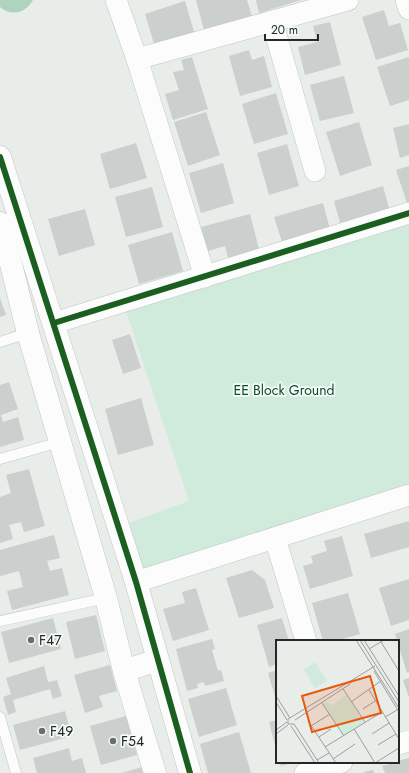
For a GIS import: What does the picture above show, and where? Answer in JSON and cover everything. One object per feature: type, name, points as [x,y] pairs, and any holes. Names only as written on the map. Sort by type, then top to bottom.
[{"type":"street","points":[[116,0],[137,59],[205,277]]},
{"type":"street","points":[[137,59],[348,0]]},
{"type":"street","points":[[406,0],[409,9]]},
{"type":"street","points":[[272,21],[315,171]]},
{"type":"street","points":[[0,157],[16,241],[28,333],[106,598],[124,671],[155,773]]},
{"type":"street","points":[[54,323],[409,213]]},
{"type":"street","points":[[0,223],[16,241],[54,323],[136,582],[190,773]]},
{"type":"street","points":[[136,582],[409,495]]},
{"type":"street","points":[[275,538],[306,640]]},
{"type":"street","points":[[124,671],[158,660]]},
{"type":"street","points":[[399,744],[409,741]]},
{"type":"street","points":[[305,773],[338,763]]},
{"type":"lane","points":[[0,342],[28,333]]},
{"type":"lane","points":[[0,459],[60,442]]},
{"type":"lane","points":[[0,621],[106,598]]},
{"type":"lane","points":[[0,717],[16,773]]},
{"type":"green space","name":"EE Block Ground","points":[[409,218],[409,489],[140,573],[126,524],[189,501],[125,308]]},
{"type":"shaded area","points":[[0,0],[33,0],[22,11],[13,13],[0,7]]},
{"type":"building","points":[[196,0],[247,0],[252,16],[204,30]]},
{"type":"building","points":[[256,0],[301,0],[259,13]]},
{"type":"building","points":[[185,1],[195,35],[155,47],[145,14]]},
{"type":"building","points":[[384,10],[389,26],[400,23],[408,50],[376,60],[362,17]]},
{"type":"building","points":[[330,22],[341,65],[305,75],[298,47],[317,42],[313,26]]},
{"type":"building","points":[[249,50],[252,60],[264,56],[272,87],[240,96],[229,56]]},
{"type":"building","points":[[192,57],[208,109],[173,120],[165,94],[179,90],[173,72],[184,70],[181,60]]},
{"type":"building","points":[[409,57],[409,100],[390,106],[377,67]]},
{"type":"building","points":[[344,76],[354,113],[320,121],[310,85]]},
{"type":"building","points":[[276,93],[288,134],[254,144],[242,104]]},
{"type":"building","points":[[206,112],[220,155],[188,166],[174,122]]},
{"type":"building","points":[[359,122],[372,165],[340,176],[326,132]]},
{"type":"building","points":[[409,124],[409,155],[400,158],[393,128]]},
{"type":"building","points":[[136,143],[147,178],[110,189],[100,154]]},
{"type":"building","points":[[287,144],[299,186],[269,195],[257,153]]},
{"type":"building","points":[[223,163],[234,203],[201,213],[189,173]]},
{"type":"building","points":[[409,166],[409,209],[396,170]]},
{"type":"building","points":[[383,186],[391,216],[342,230],[334,201]]},
{"type":"building","points":[[152,187],[163,227],[126,237],[115,197]]},
{"type":"building","points":[[323,203],[330,229],[282,242],[274,217]]},
{"type":"building","points":[[85,209],[95,245],[59,256],[48,219]]},
{"type":"building","points":[[250,214],[259,249],[228,258],[225,246],[208,251],[201,227]]},
{"type":"building","points":[[172,232],[183,271],[139,284],[128,245]]},
{"type":"building","points":[[0,298],[6,315],[0,317]]},
{"type":"building","points":[[130,334],[141,368],[123,374],[112,340]]},
{"type":"building","points":[[9,382],[18,409],[1,415],[3,422],[18,417],[24,440],[0,447],[0,385]]},
{"type":"building","points":[[141,398],[154,445],[118,455],[105,409]]},
{"type":"building","points":[[29,469],[45,526],[24,532],[21,522],[9,525],[13,539],[0,543],[0,497],[11,493],[6,475]]},
{"type":"building","points":[[409,521],[409,547],[371,558],[364,534]]},
{"type":"building","points":[[54,535],[60,558],[47,561],[50,571],[62,568],[69,595],[12,610],[7,591],[23,587],[19,571],[0,576],[0,550]]},
{"type":"building","points":[[342,536],[353,576],[310,589],[303,566],[313,563],[311,556],[327,551],[324,541]]},
{"type":"building","points":[[252,570],[265,580],[274,608],[239,618],[226,578]]},
{"type":"building","points":[[409,579],[409,620],[391,626],[379,588]]},
{"type":"building","points":[[196,588],[209,630],[173,641],[163,609],[185,603],[182,592]]},
{"type":"building","points":[[348,593],[360,634],[339,640],[323,640],[312,603]]},
{"type":"building","points":[[96,615],[105,651],[75,659],[66,622]]},
{"type":"building","name":"F47","points":[[53,618],[61,649],[9,663],[1,632]]},
{"type":"building","points":[[282,618],[289,640],[276,640],[276,664],[269,667],[257,625]]},
{"type":"building","points":[[409,629],[409,672],[407,673],[399,647],[399,640],[397,640],[395,634]]},
{"type":"building","points":[[212,639],[215,649],[212,650],[218,671],[221,670],[224,681],[205,686],[204,682],[197,684],[198,688],[187,691],[176,649]]},
{"type":"building","points":[[110,665],[117,691],[99,696],[103,707],[85,713],[74,675]]},
{"type":"building","points":[[44,666],[48,682],[57,680],[62,696],[53,699],[50,689],[13,700],[16,712],[8,715],[3,697],[11,694],[6,678]]},
{"type":"building","points":[[276,670],[276,700],[268,673]]},
{"type":"building","points":[[409,678],[409,698],[403,680]]},
{"type":"building","points":[[226,688],[237,725],[199,737],[188,699]]},
{"type":"building","name":"F49","points":[[65,711],[72,736],[20,750],[13,725]]},
{"type":"building","name":"F54","points":[[126,716],[137,755],[101,765],[90,726]]},
{"type":"building","points":[[276,720],[276,749],[269,722]]},
{"type":"building","points":[[239,732],[251,773],[208,773],[200,744]]},
{"type":"building","points":[[69,748],[72,761],[82,758],[86,773],[37,773],[33,758]]},
{"type":"building","points":[[409,758],[409,773],[385,773],[382,766],[399,763],[399,761]]},
{"type":"building","points":[[280,763],[292,763],[281,766]]},
{"type":"building","points":[[142,767],[143,773],[122,773]]},
{"type":"building","points":[[373,770],[374,773],[364,773],[364,772]]},
{"type":"cycle path","points":[[0,157],[136,582],[190,773]]},
{"type":"cycle path","points":[[54,323],[409,213]]},
{"type":"place","name":"F47","points":[[31,640]]},
{"type":"place","name":"F49","points":[[42,731]]},
{"type":"place","name":"F54","points":[[113,741]]}]
